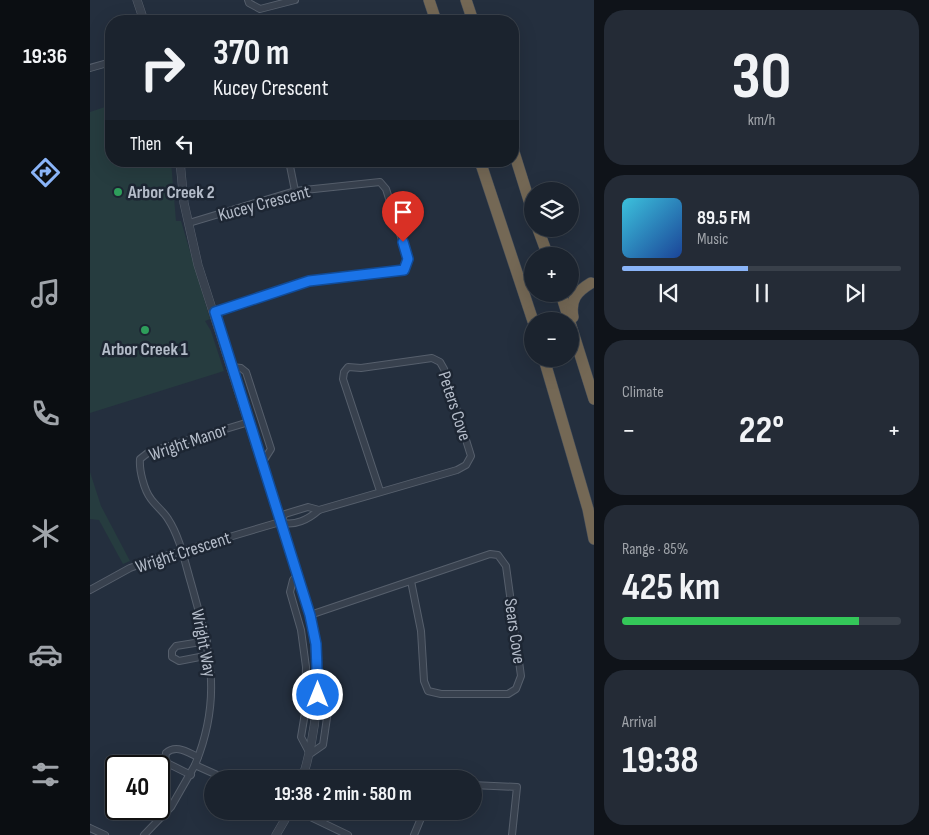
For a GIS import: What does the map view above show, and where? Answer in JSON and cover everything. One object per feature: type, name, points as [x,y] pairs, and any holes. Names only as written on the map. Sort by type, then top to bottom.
[{"type":"highway","points":[[430,0],[434,15]]},
{"type":"highway","points":[[466,0],[471,15]]},
{"type":"highway","points":[[482,167],[530,312]]},
{"type":"highway","points":[[519,167],[524,184]]},
{"type":"highway","points":[[572,312],[572,301],[577,293],[592,282]]},
{"type":"highway","points":[[579,347],[594,399]]},
{"type":"highway","points":[[546,367],[579,475],[594,539]]},
{"type":"street","points":[[137,0],[142,15]]},
{"type":"street","points":[[248,0],[260,10],[295,0]]},
{"type":"street","points":[[90,68],[105,64]]},
{"type":"street","points":[[181,167],[184,203],[198,265],[215,312],[310,615],[318,673],[316,724],[305,770]]},
{"type":"street","points":[[291,167],[295,191]]},
{"type":"street","name":"Kucey Crescent","points":[[189,223],[295,191],[380,182],[386,189],[408,259],[404,270],[309,281],[215,312]]},
{"type":"street","name":"Peters Cove","points":[[319,510],[308,507],[285,514],[280,522],[288,525],[311,517],[319,510],[457,470],[466,465],[470,456],[444,369],[440,362],[432,358],[361,368],[348,367],[344,372],[343,379],[380,491]]},
{"type":"street","points":[[232,367],[241,368],[246,372],[266,432],[271,449],[262,463]]},
{"type":"street","name":"Wright Manor","points":[[182,551],[169,520],[149,497],[140,466],[140,459],[149,452],[249,422]]},
{"type":"street","name":"Wright Crescent","points":[[90,590],[130,568],[280,522]]},
{"type":"street","name":"Wright Way","points":[[182,551],[207,641],[212,682],[211,706],[195,765]]},
{"type":"street","name":"Sears Cove","points":[[310,615],[490,554],[498,555],[506,566],[520,676],[516,689],[508,694],[441,694],[428,690],[424,681],[421,631],[411,581]]},
{"type":"street","points":[[298,574],[293,580],[290,592],[301,630],[306,667],[305,713],[301,737],[310,754]]},
{"type":"street","points":[[207,641],[176,646],[172,651],[172,657],[179,661],[210,655]]},
{"type":"street","points":[[310,754],[323,745],[329,704],[328,684],[318,673]]},
{"type":"street","points":[[191,775],[169,764],[165,760],[166,753],[171,748],[177,748],[198,756]]},
{"type":"street","points":[[144,835],[171,807],[195,765],[206,770]]},
{"type":"street","points":[[482,785],[517,787],[512,835]]},
{"type":"street","points":[[276,835],[285,820]]},
{"type":"street","points":[[317,820],[348,835]]},
{"type":"street","points":[[414,835],[420,820]]},
{"type":"street","points":[[90,828],[105,835]]},
{"type":"green space","points":[[105,107],[105,167],[172,167],[176,221],[181,221],[210,319],[205,321],[211,331],[224,371],[90,413],[90,112]]},
{"type":"green space","points":[[90,472],[101,506],[130,561],[123,564],[99,520],[90,519]]},
{"type":"place","name":"Arbor Creek 2","points":[[118,192]]},
{"type":"place","name":"Arbor Creek 1","points":[[145,330]]},
{"type":"route","points":[[318,695],[316,644],[310,615],[215,312],[309,281],[404,270],[408,259],[403,242]]}]
